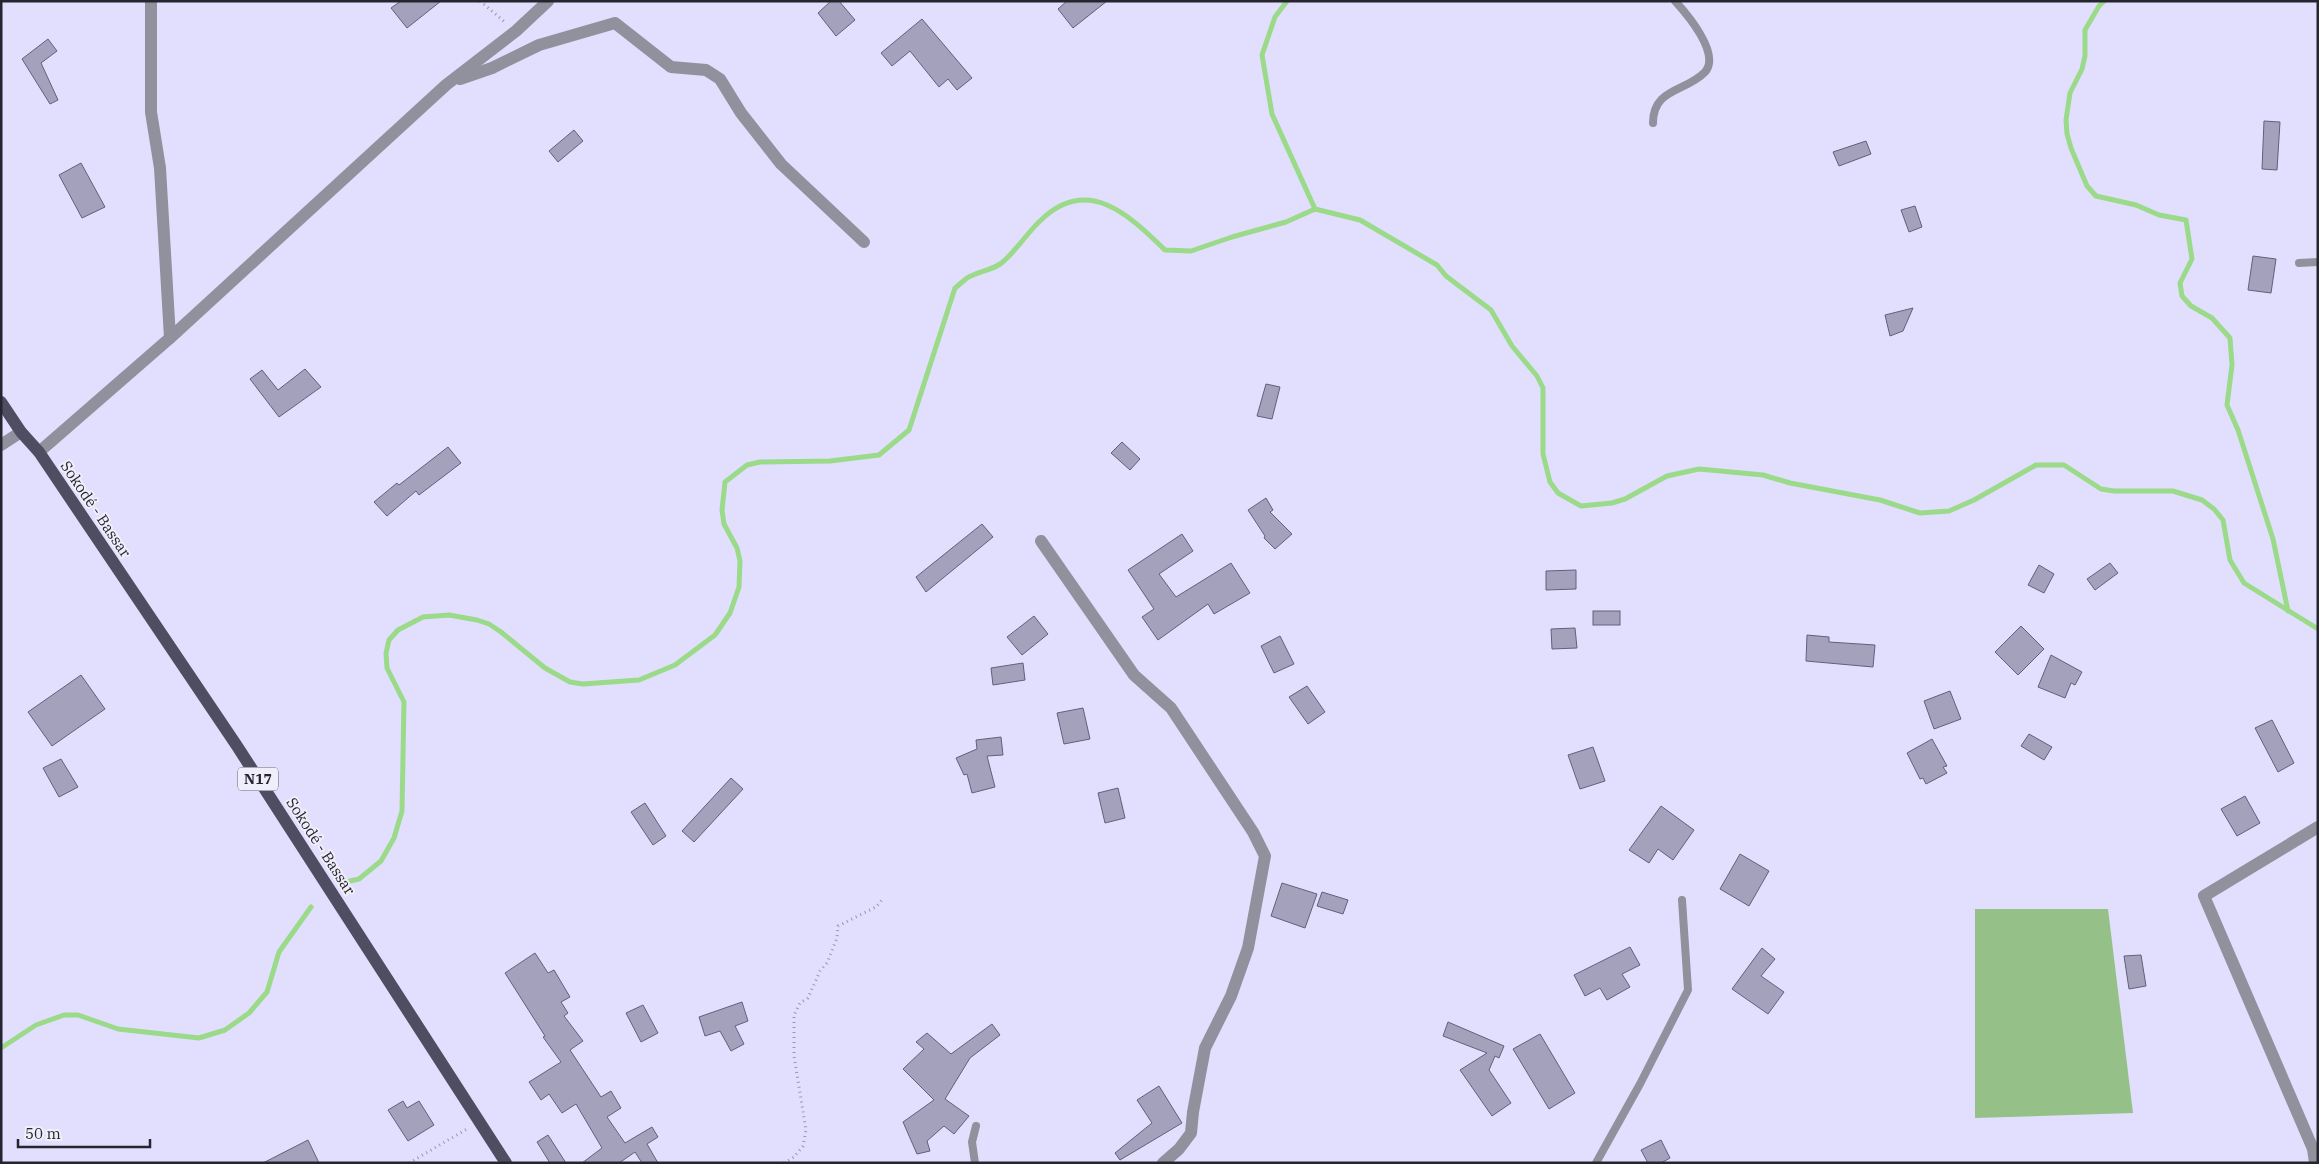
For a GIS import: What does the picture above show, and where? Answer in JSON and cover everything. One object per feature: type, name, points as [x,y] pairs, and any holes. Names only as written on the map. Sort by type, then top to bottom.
[{"type":"main road","name":"Sokodé - Bassar","points":[[1,402],[21,432],[38,452],[237,746],[506,1163]]},
{"type":"street","points":[[152,1],[152,112],[160,168],[170,338]]},
{"type":"street","points":[[38,452],[170,338],[449,82],[516,31],[548,1]]},
{"type":"street","points":[[449,82],[492,68],[539,45],[615,23],[671,67],[706,70],[720,79],[741,113],[781,164],[864,242]]},
{"type":"street","points":[[1,445],[21,432]]},
{"type":"street","points":[[1041,541],[1134,675],[1171,708],[1253,832],[1265,856],[1248,948],[1231,996],[1205,1048],[1191,1133],[1179,1149],[1163,1163]]},
{"type":"street","points":[[2315,1163],[2313,1149],[2204,896],[2318,827]]},
{"type":"lane","points":[[1652,123],[1652,110],[1660,100],[1705,72],[1710,62],[1706,45],[1690,17],[1675,1]]},
{"type":"lane","points":[[2299,263],[2318,262]]},
{"type":"lane","points":[[1596,1163],[1640,1084],[1688,990],[1682,900]]},
{"type":"lane","points":[[975,1163],[972,1142],[976,1126]]},
{"type":"path","points":[[480,1],[516,31]]},
{"type":"path","points":[[784,1163],[794,1157],[803,1146],[806,1130],[794,1056],[794,1015],[800,1003],[808,998],[820,971],[828,963],[837,938],[838,926],[876,907],[882,900]]},
{"type":"path","points":[[409,1163],[480,1121]]},
{"type":"green space","points":[[1975,909],[2108,909],[2133,1113],[1975,1118]]},
{"type":"building","points":[[401,1],[441,1],[407,28],[391,8]]},
{"type":"building","points":[[831,1],[839,1],[855,20],[836,36],[818,13]]},
{"type":"building","points":[[1067,1],[1107,1],[1073,28],[1058,9]]},
{"type":"building","points":[[922,19],[972,78],[957,90],[948,79],[939,87],[910,51],[892,66],[881,53]]},
{"type":"building","points":[[48,39],[57,51],[41,63],[58,100],[50,104],[22,59]]},
{"type":"building","points":[[2264,121],[2280,122],[2277,170],[2262,169]]},
{"type":"building","points":[[574,130],[583,141],[558,162],[549,151]]},
{"type":"building","points":[[1866,141],[1871,154],[1839,166],[1833,152]]},
{"type":"building","points":[[81,163],[105,207],[82,218],[59,175]]},
{"type":"building","points":[[1915,206],[1922,227],[1909,232],[1901,210]]},
{"type":"building","points":[[2253,256],[2276,259],[2271,293],[2248,290]]},
{"type":"building","points":[[1913,308],[1903,331],[1890,336],[1885,315]]},
{"type":"building","points":[[305,369],[321,387],[279,417],[250,379],[262,370],[278,390]]},
{"type":"building","points":[[1266,384],[1280,387],[1272,419],[1257,416]]},
{"type":"building","points":[[1122,442],[1140,459],[1130,470],[1111,453]]},
{"type":"building","points":[[448,447],[461,463],[419,495],[416,491],[387,516],[374,502],[397,483],[399,485]]},
{"type":"building","points":[[1266,498],[1273,510],[1270,512],[1292,534],[1275,549],[1264,538],[1265,536],[1248,510]]},
{"type":"building","points":[[982,524],[993,537],[926,592],[916,577]]},
{"type":"building","points":[[1182,534],[1193,551],[1159,574],[1176,597],[1231,563],[1250,593],[1214,614],[1208,604],[1158,640],[1142,617],[1154,609],[1128,570]]},
{"type":"building","points":[[2110,563],[2118,573],[2095,590],[2087,579]]},
{"type":"building","points":[[2039,565],[2054,574],[2044,593],[2028,585]]},
{"type":"building","points":[[1576,570],[1576,589],[1546,590],[1546,571]]},
{"type":"building","points":[[1593,611],[1620,611],[1620,625],[1593,625]]},
{"type":"building","points":[[1034,616],[1048,634],[1022,655],[1007,637]]},
{"type":"building","points":[[2021,626],[2044,649],[2018,675],[1995,652]]},
{"type":"building","points":[[1575,628],[1577,648],[1552,649],[1551,629]]},
{"type":"building","points":[[1807,635],[1829,637],[1829,642],[1875,645],[1873,667],[1806,661]]},
{"type":"building","points":[[1280,636],[1294,664],[1274,673],[1261,646]]},
{"type":"building","points":[[2051,655],[2082,672],[2075,685],[2071,683],[2065,698],[2038,687]]},
{"type":"building","points":[[1023,663],[1025,680],[993,685],[991,668]]},
{"type":"building","points":[[81,675],[105,709],[52,746],[28,712]]},
{"type":"building","points":[[1307,686],[1325,712],[1308,724],[1289,697]]},
{"type":"building","points":[[1950,691],[1961,719],[1934,729],[1924,701]]},
{"type":"building","points":[[1083,708],[1090,739],[1064,744],[1057,713]]},
{"type":"building","points":[[2272,720],[2294,763],[2278,772],[2255,728]]},
{"type":"building","points":[[2029,734],[2052,747],[2044,760],[2021,746]]},
{"type":"building","points":[[1001,737],[1003,755],[987,756],[995,787],[972,793],[967,774],[964,775],[956,758],[977,749],[976,740]]},
{"type":"building","points":[[1932,739],[1947,766],[1943,767],[1947,773],[1926,784],[1923,778],[1920,779],[1907,753]]},
{"type":"building","points":[[1593,747],[1605,781],[1580,789],[1568,755]]},
{"type":"building","points":[[61,759],[78,787],[59,797],[43,768]]},
{"type":"building","points":[[731,778],[743,789],[694,842],[682,831]]},
{"type":"building","points":[[1118,788],[1125,818],[1105,823],[1098,793]]},
{"type":"building","points":[[2245,796],[2260,823],[2237,836],[2221,809]]},
{"type":"building","points":[[645,803],[666,836],[653,845],[631,812]]},
{"type":"building","points":[[1661,806],[1694,830],[1673,860],[1658,849],[1649,863],[1629,850]]},
{"type":"building","points":[[1740,854],[1769,871],[1749,906],[1720,889]]},
{"type":"building","points":[[1282,883],[1317,894],[1305,928],[1271,916]]},
{"type":"building","points":[[1322,892],[1348,900],[1343,914],[1317,906]]},
{"type":"building","points":[[1630,947],[1640,965],[1622,974],[1630,987],[1607,1000],[1600,988],[1585,996],[1574,975]]},
{"type":"building","points":[[1762,948],[1775,959],[1761,976],[1784,992],[1768,1014],[1732,989]]},
{"type":"building","points":[[535,953],[548,973],[554,970],[570,997],[561,1002],[568,1013],[564,1016],[583,1041],[570,1050],[601,1097],[611,1091],[621,1108],[607,1117],[625,1143],[652,1127],[658,1137],[647,1144],[658,1163],[642,1163],[635,1152],[619,1163],[582,1163],[602,1148],[576,1104],[562,1113],[549,1094],[541,1100],[529,1082],[561,1062],[543,1037],[545,1036],[505,973]]},
{"type":"building","points":[[2141,955],[2146,986],[2129,989],[2124,956]]},
{"type":"building","points":[[742,1002],[748,1021],[735,1026],[744,1044],[731,1051],[720,1031],[705,1036],[699,1017]]},
{"type":"building","points":[[643,1005],[658,1033],[641,1042],[626,1013]]},
{"type":"building","points":[[1448,1022],[1504,1046],[1499,1058],[1495,1056],[1489,1070],[1511,1103],[1492,1116],[1460,1070],[1487,1053],[1443,1036]]},
{"type":"building","points":[[992,1024],[1000,1035],[970,1058],[945,1099],[969,1116],[954,1134],[944,1126],[927,1141],[930,1151],[917,1154],[903,1122],[934,1100],[903,1069],[924,1049],[916,1042],[927,1033],[951,1054]]},
{"type":"building","points":[[1540,1034],[1575,1093],[1549,1109],[1513,1049]]},
{"type":"building","points":[[1159,1086],[1182,1123],[1120,1160],[1115,1153],[1152,1123],[1137,1100]]},
{"type":"building","points":[[403,1101],[407,1108],[419,1101],[434,1125],[408,1141],[388,1110]]},
{"type":"building","points":[[548,1135],[566,1163],[550,1163],[537,1142]]},
{"type":"building","points":[[308,1140],[319,1163],[263,1163]]},
{"type":"building","points":[[1661,1140],[1670,1158],[1661,1163],[1648,1163],[1641,1150]]},
{"type":"waterway","points":[[1287,1],[1275,17],[1262,55],[1272,114],[1315,209]]},
{"type":"waterway","points":[[2104,1],[2085,30],[2085,56],[2082,69],[2070,93],[2066,120],[2071,148],[2087,186],[2096,196],[2136,205],[2159,215],[2186,220],[2192,259],[2180,283],[2182,296],[2191,306],[2212,318],[2230,338],[2232,365],[2227,405],[2238,430],[2273,539],[2288,611]]},
{"type":"waterway","points":[[350,881],[359,879],[381,861],[394,838],[402,811],[404,702],[387,668],[386,653],[389,640],[398,630],[423,617],[449,615],[477,620],[489,624],[501,632],[545,668],[570,682],[583,684],[639,680],[675,665],[715,635],[730,613],[739,587],[740,561],[737,548],[724,524],[722,510],[725,482],[747,465],[760,462],[830,461],[879,455],[909,430],[955,288],[967,278],[1001,263],[1041,220],[1058,207],[1075,201],[1091,200],[1107,205],[1122,213],[1165,250],[1191,251],[1286,222],[1315,209],[1360,220],[1437,265],[1446,276],[1491,310],[1512,346],[1537,376],[1543,388],[1543,454],[1550,482],[1558,493],[1581,506],[1612,503],[1625,499],[1667,476],[1699,469],[1763,475],[1790,483],[1880,500],[1920,513],[1949,511],[1974,500],[2036,465],[2064,465],[2101,489],[2114,491],[2173,491],[2202,500],[2214,509],[2223,520],[2230,560],[2244,583],[2318,629]]},
{"type":"waterway","points":[[1,1048],[36,1025],[64,1015],[78,1015],[118,1029],[199,1038],[225,1030],[249,1013],[267,992],[279,952],[311,907]]}]
